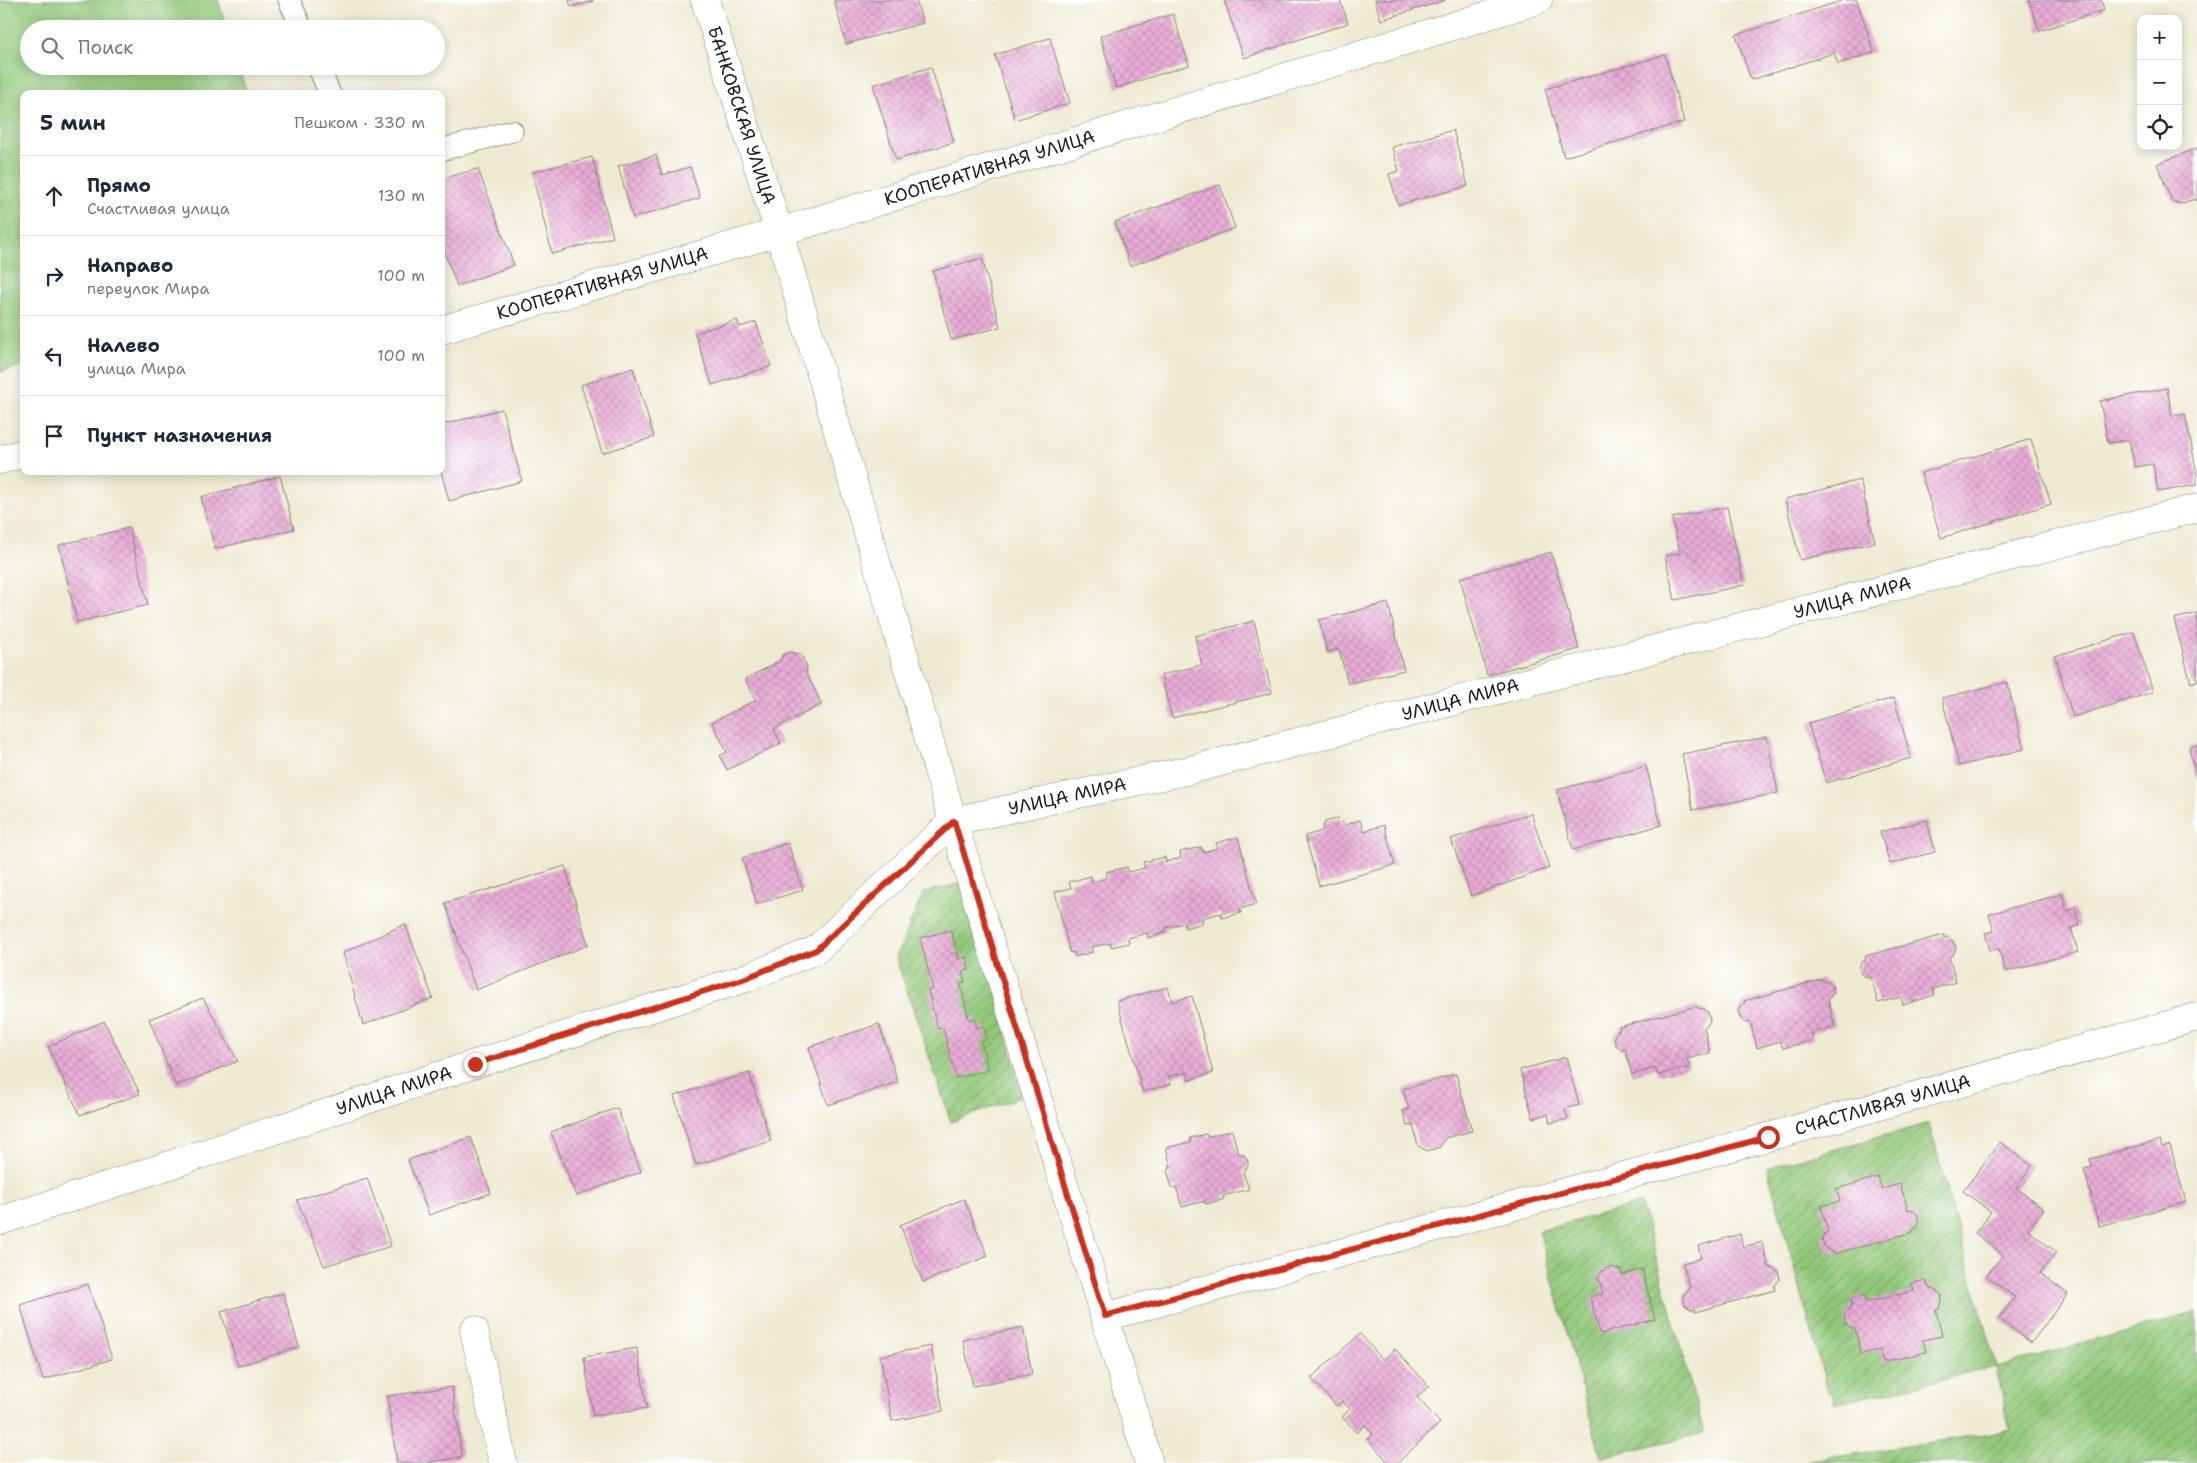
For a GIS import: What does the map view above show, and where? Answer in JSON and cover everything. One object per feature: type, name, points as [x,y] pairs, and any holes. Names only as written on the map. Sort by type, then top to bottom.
[{"type":"street","name":"БАНКОВСКАЯ УЛИЦА","points":[[704,0],[779,232],[954,821],[1149,1463]]},
{"type":"street","name":"КООПЕРАТИВНАЯ УЛИЦА","points":[[445,329],[779,232],[1538,0]]},
{"type":"street","points":[[0,460],[20,454]]},
{"type":"street","name":"УЛИЦА МИРА","points":[[0,1221],[466,1067],[743,979],[816,950],[954,821],[1190,770],[2197,508]]},
{"type":"street","name":"СЧАСТЛИВАЯ УЛИЦА","points":[[1105,1316],[1768,1137],[2197,1017]]},
{"type":"street","points":[[474,1330],[503,1463]]},
{"type":"lane","points":[[289,0],[298,20]]},
{"type":"lane","points":[[322,75],[328,90]]},
{"type":"lane","points":[[445,149],[512,131]]},
{"type":"green space","points":[[0,0],[218,0],[224,20],[20,20],[20,75],[241,75],[246,90],[20,90],[20,366],[0,372]]},
{"type":"green space","points":[[967,882],[1023,1096],[951,1122],[896,958],[923,893]]},
{"type":"green space","points":[[1929,1123],[1996,1367],[1834,1404],[1832,1392],[1828,1392],[1767,1168]]},
{"type":"green space","points":[[1641,1203],[1704,1433],[1601,1457],[1539,1231]]},
{"type":"green space","points":[[2197,1312],[2197,1463],[1811,1463],[1810,1461],[2010,1430],[1996,1367]]},
{"type":"building","points":[[569,0],[593,0],[593,1],[571,7]]},
{"type":"building","points":[[834,0],[916,0],[923,23],[846,44]]},
{"type":"building","points":[[1224,0],[1340,0],[1348,23],[1244,58]]},
{"type":"building","points":[[1375,0],[1446,0],[1381,20]]},
{"type":"building","points":[[1844,0],[1857,0],[1874,52],[1838,64],[1834,53],[1751,80],[1736,35]]},
{"type":"building","points":[[2029,0],[2101,0],[2104,10],[2039,31]]},
{"type":"building","points":[[1173,14],[1189,65],[1116,88],[1100,36]]},
{"type":"building","points":[[1050,38],[1070,103],[1015,120],[995,55]]},
{"type":"building","points":[[1665,55],[1684,122],[1564,157],[1545,89]]},
{"type":"building","points":[[931,67],[954,142],[896,160],[873,85]]},
{"type":"building","points":[[1453,130],[1468,186],[1398,205],[1389,174],[1399,171],[1392,147]]},
{"type":"building","points":[[2197,148],[2197,201],[2194,199],[2181,204],[2172,201],[2157,164]]},
{"type":"building","points":[[656,155],[662,175],[690,167],[700,198],[633,218],[618,166]]},
{"type":"building","points":[[592,157],[613,237],[552,254],[532,172]]},
{"type":"building","points":[[478,169],[514,265],[457,286],[445,254],[445,178]]},
{"type":"building","points":[[1220,185],[1235,228],[1130,266],[1115,222]]},
{"type":"building","points":[[982,258],[1000,327],[951,340],[933,271]]},
{"type":"building","points":[[737,320],[740,327],[756,322],[771,366],[712,385],[695,333]]},
{"type":"building","points":[[633,368],[654,437],[602,453],[581,385]]},
{"type":"building","points":[[2167,388],[2172,416],[2185,414],[2197,473],[2197,485],[2158,492],[2153,464],[2135,467],[2129,440],[2108,443],[2100,401]]},
{"type":"building","points":[[502,409],[522,481],[449,501],[442,475],[445,475],[445,424]]},
{"type":"building","points":[[2031,439],[2051,504],[1941,538],[1921,473]]},
{"type":"building","points":[[280,476],[294,529],[215,549],[201,497]]},
{"type":"building","points":[[1860,480],[1875,542],[1800,560],[1785,499]]},
{"type":"building","points":[[1727,507],[1744,585],[1675,600],[1665,556],[1680,553],[1672,518]]},
{"type":"building","points":[[129,528],[148,605],[77,622],[59,545]]},
{"type":"building","points":[[1551,552],[1579,649],[1487,675],[1460,578]]},
{"type":"building","points":[[1388,603],[1404,670],[1348,684],[1339,649],[1327,652],[1319,620]]},
{"type":"building","points":[[2197,613],[2197,681],[2191,683],[2174,619]]},
{"type":"building","points":[[1254,621],[1272,693],[1172,718],[1161,675],[1202,665],[1195,636]]},
{"type":"building","points":[[2134,632],[2153,692],[2073,717],[2055,656]]},
{"type":"building","points":[[790,652],[801,655],[807,666],[806,673],[822,704],[774,729],[781,743],[727,770],[720,756],[727,752],[712,722],[756,700],[745,679],[780,661],[783,655]]},
{"type":"building","points":[[2007,682],[2024,749],[1959,766],[1942,698]]},
{"type":"building","points":[[1894,698],[1911,758],[1826,783],[1808,723]]},
{"type":"building","points":[[1767,737],[1778,793],[1693,810],[1682,754]]},
{"type":"building","points":[[2197,745],[2197,777],[2196,777],[2189,748]]},
{"type":"building","points":[[1646,766],[1661,825],[1573,850],[1557,790]]},
{"type":"building","points":[[1531,813],[1549,868],[1471,896],[1451,839]]},
{"type":"building","points":[[1338,818],[1345,825],[1360,820],[1364,831],[1384,825],[1395,865],[1319,886],[1305,836],[1322,831],[1325,822]]},
{"type":"building","points":[[1927,820],[1935,852],[1890,864],[1880,832]]},
{"type":"building","points":[[1238,837],[1256,904],[1240,909],[1241,913],[1222,918],[1221,913],[1202,918],[1203,923],[1185,928],[1184,923],[1165,928],[1166,932],[1148,938],[1147,933],[1128,938],[1129,943],[1111,947],[1110,943],[1091,947],[1093,952],[1075,957],[1074,952],[1070,953],[1055,892],[1071,888],[1069,882],[1091,876],[1092,882],[1107,878],[1106,872],[1127,867],[1129,872],[1145,868],[1143,862],[1165,857],[1166,862],[1181,858],[1180,852],[1201,847],[1203,852],[1218,848],[1216,843]]},
{"type":"building","points":[[788,843],[803,890],[757,904],[742,858]]},
{"type":"building","points":[[565,866],[588,945],[476,990],[445,903]]},
{"type":"building","points":[[2062,894],[2067,911],[2075,909],[2080,926],[2071,928],[2078,952],[2005,972],[1999,949],[1990,951],[1985,933],[1994,931],[1989,914]]},
{"type":"building","points":[[405,924],[433,998],[363,1025],[343,953]]},
{"type":"building","points":[[951,930],[959,959],[966,957],[969,970],[962,972],[965,982],[960,983],[969,1020],[974,1018],[977,1028],[984,1026],[987,1039],[981,1041],[988,1070],[956,1078],[943,1028],[938,1029],[933,1010],[928,990],[933,989],[920,938]]},
{"type":"building","points":[[1944,935],[1944,938],[1947,937],[1953,941],[1956,948],[1953,955],[1949,956],[1956,982],[1933,989],[1935,995],[1903,1005],[1901,997],[1878,1003],[1871,977],[1868,978],[1861,974],[1859,968],[1862,961],[1866,960],[1865,956]]},
{"type":"building","points":[[1823,979],[1823,982],[1827,981],[1832,985],[1834,992],[1828,1000],[1835,1026],[1812,1033],[1813,1040],[1783,1048],[1780,1041],[1757,1048],[1750,1022],[1746,1023],[1741,1019],[1738,1011],[1741,1005],[1745,1003],[1744,1001]]},
{"type":"building","points":[[1168,987],[1172,1002],[1192,996],[1213,1073],[1189,1080],[1187,1072],[1169,1076],[1171,1084],[1143,1092],[1117,1001]]},
{"type":"building","points":[[203,998],[238,1061],[176,1086],[149,1019]]},
{"type":"building","points":[[1697,1006],[1699,1009],[1702,1008],[1708,1012],[1710,1020],[1707,1026],[1704,1027],[1710,1053],[1687,1059],[1689,1067],[1658,1075],[1655,1068],[1632,1075],[1625,1049],[1622,1050],[1616,1045],[1614,1038],[1617,1031],[1620,1030],[1619,1027]]},
{"type":"building","points":[[104,1021],[140,1094],[80,1115],[48,1047]]},
{"type":"building","points":[[879,1024],[898,1082],[828,1105],[809,1047]]},
{"type":"building","points":[[1566,1057],[1579,1105],[1565,1109],[1568,1119],[1550,1123],[1548,1114],[1533,1118],[1520,1070]]},
{"type":"building","points":[[749,1073],[771,1141],[696,1165],[674,1096]]},
{"type":"building","points":[[1456,1074],[1472,1131],[1445,1138],[1440,1147],[1427,1151],[1418,1146],[1413,1125],[1407,1126],[1403,1111],[1409,1109],[1403,1089]]},
{"type":"building","points":[[617,1108],[641,1172],[576,1196],[551,1132]]},
{"type":"building","points":[[1232,1130],[1238,1153],[1245,1156],[1248,1161],[1248,1165],[1243,1172],[1249,1189],[1223,1196],[1224,1199],[1206,1204],[1205,1201],[1182,1207],[1176,1187],[1172,1188],[1167,1170],[1171,1168],[1166,1148],[1191,1142],[1190,1138],[1206,1134],[1207,1137]]},
{"type":"building","points":[[471,1137],[491,1193],[429,1215],[408,1160]]},
{"type":"building","points":[[2160,1140],[2162,1147],[2170,1145],[2186,1202],[2099,1226],[2084,1169],[2092,1167],[2090,1159]]},
{"type":"building","points":[[2000,1142],[2032,1166],[2016,1188],[2044,1209],[2028,1230],[2056,1252],[2040,1273],[2068,1294],[2031,1343],[1999,1319],[2015,1297],[1986,1276],[2003,1255],[1975,1233],[1991,1212],[1963,1191]]},
{"type":"building","points":[[1878,1177],[1882,1189],[1900,1184],[1908,1210],[1910,1209],[1917,1214],[1919,1221],[1916,1228],[1913,1229],[1913,1232],[1834,1254],[1833,1251],[1830,1252],[1824,1247],[1822,1239],[1825,1233],[1828,1232],[1821,1206],[1840,1201],[1836,1189]]},
{"type":"building","points":[[367,1178],[391,1246],[324,1266],[297,1200]]},
{"type":"building","points":[[964,1199],[988,1256],[923,1282],[900,1225]]},
{"type":"building","points":[[1740,1234],[1743,1247],[1762,1242],[1769,1268],[1772,1267],[1778,1271],[1780,1279],[1774,1287],[1775,1290],[1695,1312],[1695,1309],[1692,1310],[1685,1305],[1683,1297],[1687,1290],[1690,1289],[1683,1263],[1701,1258],[1698,1246]]},
{"type":"building","points":[[1612,1267],[1621,1270],[1622,1275],[1642,1269],[1655,1319],[1600,1334],[1590,1297],[1603,1293],[1598,1277],[1604,1269]]},
{"type":"building","points":[[1926,1280],[1931,1290],[1934,1289],[1941,1294],[1942,1302],[1939,1309],[1936,1310],[1942,1336],[1923,1340],[1926,1352],[1883,1362],[1880,1350],[1861,1354],[1855,1328],[1852,1329],[1846,1324],[1844,1316],[1848,1309],[1851,1309],[1851,1298],[1865,1295],[1866,1302],[1914,1291],[1912,1284]]},
{"type":"building","points":[[88,1284],[112,1359],[43,1380],[20,1305]]},
{"type":"building","points":[[283,1293],[299,1347],[238,1366],[221,1312]]},
{"type":"building","points":[[1023,1327],[1032,1374],[973,1386],[963,1340]]},
{"type":"building","points":[[1360,1334],[1383,1360],[1395,1349],[1429,1386],[1417,1397],[1440,1423],[1397,1463],[1389,1463],[1367,1439],[1373,1434],[1365,1425],[1357,1433],[1342,1417],[1350,1409],[1342,1401],[1336,1406],[1311,1378]]},
{"type":"building","points":[[931,1346],[943,1411],[892,1421],[880,1356]]},
{"type":"building","points":[[637,1348],[647,1408],[593,1416],[584,1357]]},
{"type":"building","points":[[452,1387],[462,1457],[425,1463],[397,1463],[387,1396]]},
{"type":"route","points":[[475,1064],[743,979],[816,950],[954,821],[1105,1316],[1768,1137]]}]
